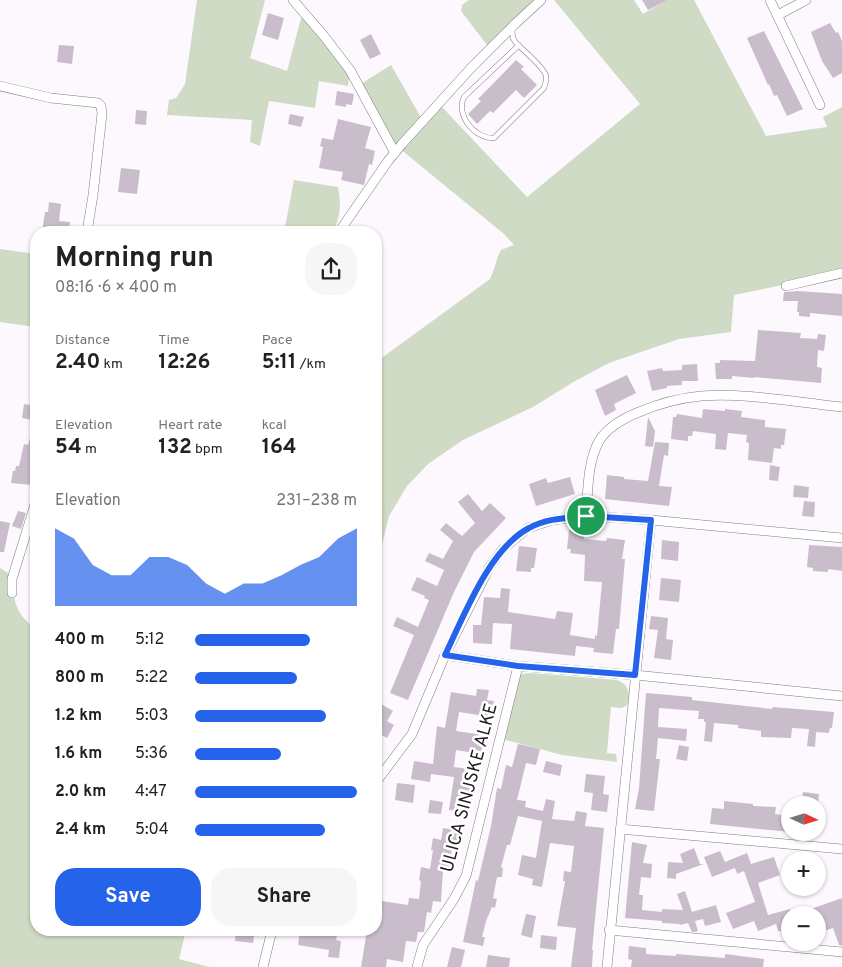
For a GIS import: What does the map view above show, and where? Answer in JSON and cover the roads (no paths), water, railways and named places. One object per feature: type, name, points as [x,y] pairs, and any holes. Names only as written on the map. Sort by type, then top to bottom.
[{"type":"street","points":[[293,0],[350,70],[395,153]]},
{"type":"street","points":[[343,226],[395,153],[471,68],[541,0]]},
{"type":"street","points":[[770,0],[820,105]]},
{"type":"street","points":[[778,15],[806,0]]},
{"type":"street","points":[[0,86],[51,98],[98,103],[101,106],[102,114],[94,194],[88,226]]},
{"type":"street","points":[[786,286],[842,274]]},
{"type":"street","points":[[586,516],[590,470],[600,441],[610,429],[628,416],[671,401],[702,396],[750,397],[842,407]]},
{"type":"street","points":[[382,774],[412,734],[445,655],[489,568],[503,549],[528,528],[552,520],[586,516],[651,520],[842,538]]},
{"type":"street","points":[[12,593],[12,579],[30,520]]},
{"type":"street","points":[[607,967],[609,930],[651,520]]},
{"type":"street","points":[[445,655],[518,666],[635,675],[842,696]]},
{"type":"street","name":"ULICA SINJSKE ALKE","points":[[417,967],[423,945],[454,899],[466,876],[518,666]]},
{"type":"street","points":[[620,829],[842,849]]},
{"type":"street","points":[[609,930],[842,952]]},
{"type":"street","points":[[263,967],[271,936]]},
{"type":"lane","points":[[512,27],[513,38],[544,71],[546,78],[544,88],[494,138],[486,137],[472,128],[463,115],[462,103],[464,98],[519,46]]}]
